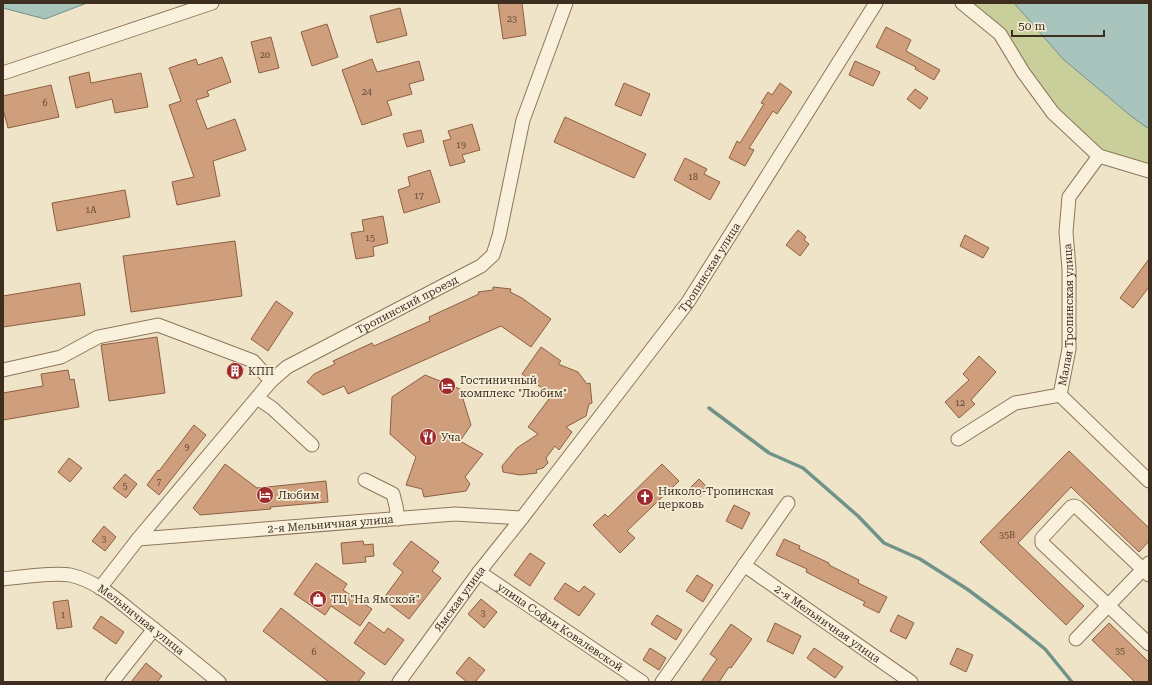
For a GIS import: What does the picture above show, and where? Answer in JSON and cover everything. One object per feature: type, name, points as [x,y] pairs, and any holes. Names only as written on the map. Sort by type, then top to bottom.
[{"type":"street","points":[[3,73],[212,3]]},
{"type":"street","name":"Тропинский проезд","points":[[100,588],[138,539],[271,381],[286,367],[481,266],[493,255],[499,236],[523,120],[566,3]]},
{"type":"street","name":"Тропинская улица","points":[[522,518],[688,302],[876,3]]},
{"type":"street","points":[[962,3],[1000,34],[1023,72],[1053,113],[1099,156],[1149,171]]},
{"type":"street","name":"Малая Тропинская улица","points":[[958,439],[1015,403],[1060,395],[1069,349],[1069,269],[1066,232],[1069,197],[1099,156]]},
{"type":"street","points":[[3,370],[61,357],[98,337],[158,325],[253,360],[271,381]]},
{"type":"street","points":[[1060,395],[1149,481]]},
{"type":"street","points":[[257,398],[272,408],[312,446]]},
{"type":"street","points":[[365,480],[393,494],[398,519]]},
{"type":"street","points":[[662,682],[788,503]]},
{"type":"street","points":[[1076,639],[1108,606],[1147,569],[1077,507],[1074,506],[1071,507],[1042,538],[1042,543],[1108,606],[1149,644]]},
{"type":"street","name":"2-я Мельничная улица","points":[[138,539],[455,514],[522,518]]},
{"type":"street","name":"Ямская улица","points":[[399,682],[479,572],[522,518]]},
{"type":"street","name":"2-я Мельничная улица","points":[[744,565],[911,682]]},
{"type":"street","name":"улица Софьи Ковалевской","points":[[479,572],[642,682]]},
{"type":"street","name":"Мельничная улица","points":[[3,579],[70,575],[84,580],[100,588],[154,629],[219,682]]},
{"type":"street","points":[[112,682],[154,629]]},
{"type":"green space","points":[[962,3],[1014,3],[1063,59],[1131,116],[1149,129],[1149,171],[1099,156],[1070,129],[1000,34]]},
{"type":"water","points":[[3,3],[87,3],[45,19],[3,8]]},
{"type":"water","points":[[1014,3],[1149,3],[1149,129],[1131,116],[1063,59]]},
{"type":"building","points":[[498,3],[522,3],[526,35],[503,39]]},
{"type":"building","points":[[400,8],[407,35],[377,43],[370,16]]},
{"type":"building","points":[[327,24],[338,57],[312,66],[301,32]]},
{"type":"building","points":[[886,27],[911,40],[906,51],[940,70],[934,80],[915,69],[916,67],[876,47]]},
{"type":"building","points":[[271,37],[279,68],[259,73],[251,42]]},
{"type":"building","points":[[222,57],[231,82],[207,91],[209,96],[196,100],[207,129],[235,119],[246,150],[213,161],[220,196],[177,205],[172,182],[194,177],[169,105],[181,101],[169,68],[196,59],[198,65]]},
{"type":"building","points":[[372,59],[377,72],[419,61],[424,80],[409,84],[412,94],[387,101],[392,115],[362,125],[342,70]]},
{"type":"building","points":[[855,61],[880,72],[873,86],[849,75]]},
{"type":"building","points":[[89,72],[91,83],[141,73],[148,107],[115,113],[112,99],[76,108],[69,77]]},
{"type":"building","points":[[624,83],[650,94],[641,116],[615,105]]},
{"type":"building","points":[[780,83],[792,92],[777,114],[773,111],[749,148],[754,150],[745,166],[729,158],[737,141],[740,143],[764,104],[761,103],[768,92],[772,95]]},
{"type":"building","points":[[51,85],[59,117],[8,128],[3,109],[3,96]]},
{"type":"building","points":[[915,89],[928,98],[920,109],[907,99]]},
{"type":"building","points":[[565,117],[646,154],[634,178],[554,142]]},
{"type":"building","points":[[472,124],[480,150],[462,155],[465,162],[450,166],[443,141],[451,139],[448,131]]},
{"type":"building","points":[[421,130],[424,142],[407,147],[403,134]]},
{"type":"building","points":[[685,158],[707,169],[704,174],[720,182],[710,200],[674,180]]},
{"type":"building","points":[[430,170],[440,202],[404,213],[398,190],[410,186],[408,177]]},
{"type":"building","points":[[125,190],[130,217],[57,231],[52,203]]},
{"type":"building","points":[[383,216],[388,243],[373,247],[374,256],[356,259],[351,233],[364,231],[362,220]]},
{"type":"building","points":[[798,230],[806,237],[804,240],[809,244],[800,256],[786,245]]},
{"type":"building","points":[[965,235],[989,248],[983,258],[960,246]]},
{"type":"building","points":[[235,241],[242,296],[131,312],[123,256]]},
{"type":"building","points":[[1149,259],[1149,287],[1133,308],[1120,298]]},
{"type":"building","points":[[80,283],[85,315],[3,327],[3,296]]},
{"type":"building","points":[[493,287],[511,289],[510,292],[522,298],[551,319],[531,347],[501,326],[348,394],[344,386],[323,395],[307,382],[314,374],[335,364],[333,361],[372,343],[374,346],[430,321],[429,317],[479,294],[478,292],[493,290]]},
{"type":"building","points":[[276,301],[293,313],[268,351],[251,339]]},
{"type":"building","points":[[157,337],[165,393],[109,401],[101,345]]},
{"type":"building","points":[[541,347],[561,361],[558,364],[578,372],[587,384],[590,383],[592,403],[589,404],[586,416],[566,427],[572,432],[559,450],[555,446],[546,458],[548,463],[543,468],[536,470],[537,473],[520,475],[503,472],[502,466],[517,448],[538,434],[528,427],[552,395],[522,374]]},
{"type":"building","points":[[979,356],[996,372],[971,400],[975,404],[959,418],[945,402],[969,380],[963,374]]},
{"type":"building","name":"КПП","points":[[233,362],[244,369],[237,380],[226,373]]},
{"type":"building","points":[[68,370],[70,380],[74,379],[79,407],[3,420],[3,393],[43,386],[41,374]]},
{"type":"building","name":"Уча","points":[[425,375],[460,389],[471,425],[460,441],[483,454],[465,477],[470,484],[466,491],[424,497],[422,489],[406,485],[416,457],[390,434],[392,397]]},
{"type":"building","points":[[194,425],[206,435],[159,495],[147,485]]},
{"type":"building","points":[[1069,451],[1149,528],[1149,541],[1139,552],[1071,487],[1018,543],[1084,606],[1066,625],[980,542]]},
{"type":"building","points":[[69,458],[82,468],[70,482],[58,472]]},
{"type":"building","name":"Любим","points":[[225,464],[257,488],[326,481],[328,502],[270,507],[271,509],[200,515],[193,508]]},
{"type":"building","name":"Николо-Тропинская церковь","points":[[662,464],[679,481],[627,531],[635,538],[620,553],[593,525],[605,514],[608,517]]},
{"type":"building","points":[[125,474],[137,484],[126,498],[113,488]]},
{"type":"building","points":[[699,479],[708,488],[700,497],[690,488]]},
{"type":"building","points":[[734,505],[750,513],[742,529],[726,521]]},
{"type":"building","points":[[104,526],[116,537],[105,551],[92,541]]},
{"type":"building","points":[[784,539],[800,546],[799,549],[829,563],[829,565],[859,580],[858,583],[887,597],[879,613],[863,605],[865,602],[806,572],[807,569],[776,555]]},
{"type":"building","points":[[363,541],[364,545],[373,544],[374,556],[365,557],[366,562],[343,564],[341,543]]},
{"type":"building","points":[[411,541],[439,562],[432,571],[441,578],[409,619],[383,599],[403,572],[393,564]]},
{"type":"building","points":[[530,553],[545,563],[530,586],[514,575]]},
{"type":"building","points":[[316,563],[347,584],[343,590],[372,609],[360,626],[331,606],[325,615],[294,594]]},
{"type":"building","points":[[697,575],[713,585],[703,602],[686,591]]},
{"type":"building","points":[[565,583],[579,592],[584,586],[595,594],[579,616],[554,599]]},
{"type":"building","points":[[481,599],[497,612],[484,628],[468,614]]},
{"type":"building","points":[[68,600],[72,627],[57,629],[53,602]]},
{"type":"building","points":[[281,608],[365,673],[358,682],[329,682],[263,631]]},
{"type":"building","points":[[657,615],[682,630],[676,640],[651,624]]},
{"type":"building","points":[[898,615],[914,623],[906,639],[890,631]]},
{"type":"building","points":[[101,616],[124,632],[116,644],[93,628]]},
{"type":"building","points":[[369,622],[384,633],[388,628],[404,640],[385,665],[354,643]]},
{"type":"building","points":[[775,623],[801,636],[793,654],[767,641]]},
{"type":"building","points":[[1109,623],[1149,662],[1149,682],[1135,682],[1092,640]]},
{"type":"building","points":[[731,624],[752,639],[719,682],[701,682],[717,659],[710,654]]},
{"type":"building","points":[[650,648],[666,658],[659,670],[643,660]]},
{"type":"building","points":[[814,648],[843,667],[835,678],[807,658]]},
{"type":"building","points":[[957,648],[973,655],[966,672],[950,664]]},
{"type":"building","points":[[469,657],[485,670],[475,682],[467,682],[456,673]]},
{"type":"building","points":[[146,663],[162,676],[157,682],[131,682]]},
{"type":"waterway","points":[[709,408],[769,453],[803,468],[858,516],[884,543],[920,559],[967,589],[1010,621],[1045,649],[1072,682]]},
{"type":"place","name":"КПП","points":[[235,371]]},
{"type":"place","name":"Гостиничный комплекс \"Любим\"","points":[[447,386]]},
{"type":"place","name":"Уча","points":[[428,437]]},
{"type":"place","name":"Любим","points":[[265,495]]},
{"type":"place","name":"Николо-Тропинская церковь","points":[[645,497]]},
{"type":"place","name":"ТЦ \"На Ямской\"","points":[[318,599]]}]
